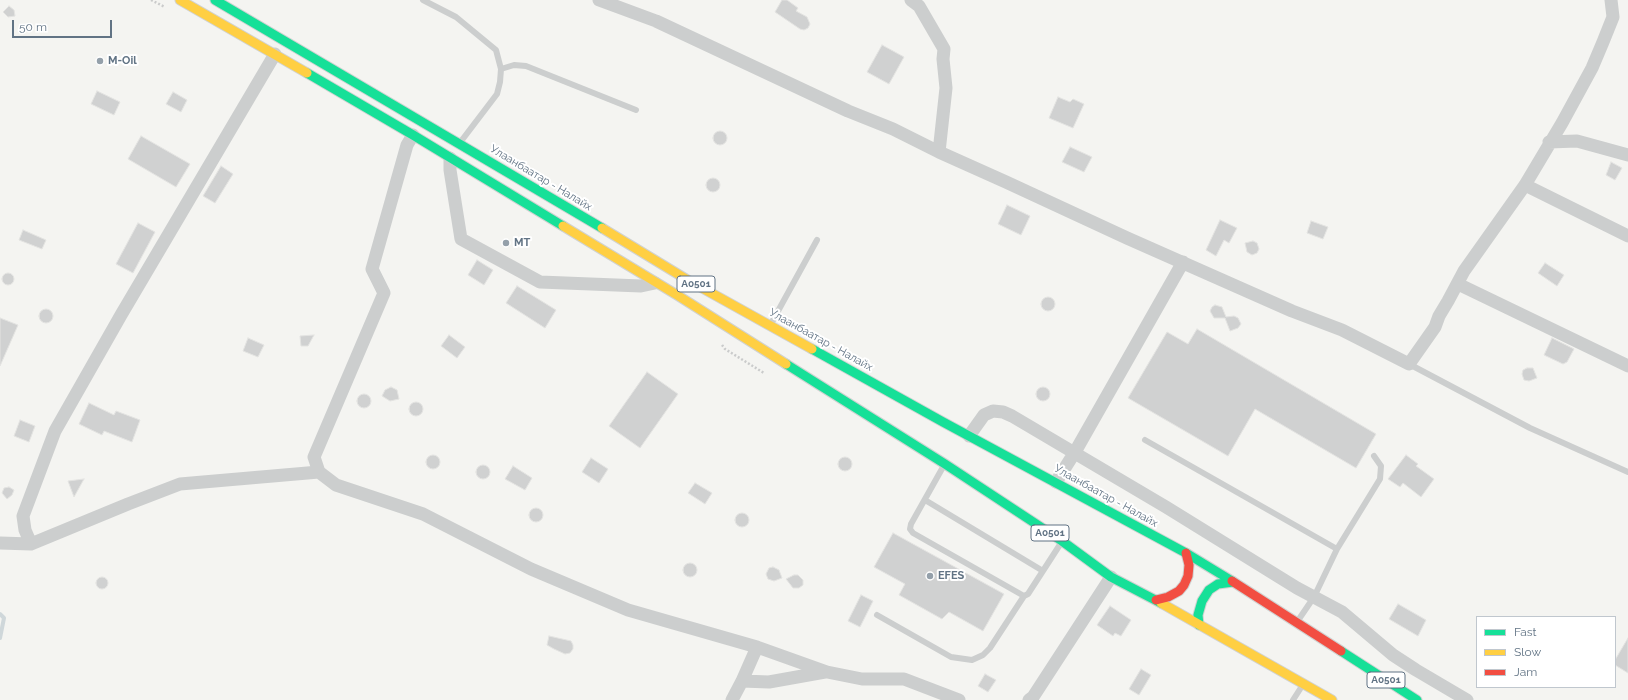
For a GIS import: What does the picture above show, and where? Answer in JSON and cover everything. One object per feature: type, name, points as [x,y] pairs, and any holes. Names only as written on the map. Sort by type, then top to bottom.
[{"type":"highway","name":"A0501","points":[[180,0],[413,135],[655,283],[945,464],[1062,541],[1110,577],[1156,600],[1332,700]]},
{"type":"highway","name":"Улаанбаатар - Налайх","points":[[215,0],[459,143],[686,279],[969,436],[1186,553],[1297,622],[1417,700]]},
{"type":"highway","points":[[1156,600],[1168,598],[1184,585],[1188,576],[1189,565],[1186,553]]},
{"type":"highway","points":[[1199,625],[1198,615],[1202,601],[1209,590],[1218,584],[1233,582]]},
{"type":"street","points":[[599,0],[656,21],[841,107],[893,129],[939,152],[1183,262],[1292,311],[1342,330],[1409,364],[1435,328],[1439,316],[1464,271],[1525,185],[1543,157],[1549,142],[1562,123],[1592,68],[1613,17],[1611,0]]},
{"type":"street","points":[[911,0],[919,6],[944,49],[943,59],[946,88],[939,152]]},
{"type":"street","points":[[31,544],[24,530],[23,516],[55,431],[121,315],[275,54]]},
{"type":"street","points":[[413,135],[407,145],[372,269],[384,293],[314,457],[318,472],[336,486],[423,514],[532,569],[628,610],[758,647],[826,672],[862,679],[904,679],[959,700]]},
{"type":"street","points":[[1549,142],[1577,141],[1628,156]]},
{"type":"street","points":[[450,158],[450,170],[461,239],[540,282],[641,286],[655,283]]},
{"type":"street","points":[[1525,185],[1628,236]]},
{"type":"street","points":[[1056,482],[1075,452],[1183,262]]},
{"type":"street","points":[[1458,284],[1628,366]]},
{"type":"street","points":[[969,436],[984,415],[993,411],[1003,412],[1075,452],[1314,597],[1342,612],[1383,648],[1467,700]]},
{"type":"street","points":[[0,543],[31,544],[180,484],[318,472]]},
{"type":"street","points":[[1029,700],[1033,697],[1110,577]]},
{"type":"street","points":[[732,700],[758,647]]},
{"type":"street","points":[[742,681],[769,682],[826,672]]},
{"type":"lane","points":[[423,0],[456,17],[496,50],[501,69],[497,94],[459,143]]},
{"type":"lane","points":[[501,69],[514,65],[526,66],[636,110]]},
{"type":"lane","points":[[770,326],[817,240]]},
{"type":"lane","points":[[1409,364],[1530,428],[1628,472]]},
{"type":"lane","points":[[1145,440],[1337,549]]},
{"type":"lane","points":[[1297,622],[1314,597],[1337,549],[1380,479],[1381,466],[1374,456]]},
{"type":"lane","points":[[945,464],[911,524],[910,529],[913,533],[1024,596]]},
{"type":"lane","points":[[925,500],[1043,572]]},
{"type":"lane","points":[[877,616],[951,657],[972,660],[983,655],[990,648],[1024,596],[1028,594],[1043,572],[1062,541]]},
{"type":"lane","points":[[1293,700],[1303,684]]},
{"type":"building","points":[[782,0],[787,0],[798,8],[796,11],[807,17],[810,24],[808,28],[804,30],[800,29],[775,12]]},
{"type":"building","points":[[9,6],[14,10],[15,16],[8,17],[3,12]]},
{"type":"building","points":[[882,45],[904,57],[889,84],[867,72]]},
{"type":"building","points":[[97,91],[120,102],[114,115],[91,104]]},
{"type":"building","points":[[173,92],[187,100],[181,112],[166,104]]},
{"type":"building","points":[[1058,97],[1070,102],[1073,99],[1084,104],[1073,128],[1049,118]]},
{"type":"building","points":[[717,131],[723,131],[727,135],[727,141],[723,145],[717,145],[713,141],[713,135]]},
{"type":"building","points":[[141,136],[190,164],[176,187],[128,159]]},
{"type":"building","points":[[1070,147],[1092,157],[1084,172],[1062,162]]},
{"type":"building","points":[[1611,162],[1622,168],[1615,180],[1606,175]]},
{"type":"building","points":[[221,166],[233,174],[215,203],[203,196]]},
{"type":"building","points":[[710,178],[716,178],[720,182],[720,188],[716,192],[710,192],[706,188],[706,182]]},
{"type":"building","points":[[1007,205],[1030,216],[1021,235],[998,224]]},
{"type":"building","points":[[1220,220],[1237,228],[1229,243],[1224,240],[1216,256],[1206,250]]},
{"type":"building","points":[[1311,221],[1328,227],[1323,239],[1307,233]]},
{"type":"building","points":[[138,223],[155,232],[133,273],[116,264]]},
{"type":"building","points":[[23,230],[46,240],[42,249],[19,240]]},
{"type":"building","points":[[1253,241],[1257,243],[1259,249],[1257,253],[1252,255],[1247,252],[1245,243]]},
{"type":"building","points":[[477,260],[493,270],[484,285],[468,275]]},
{"type":"building","points":[[1545,263],[1564,275],[1557,286],[1538,273]]},
{"type":"building","points":[[6,273],[10,273],[14,279],[10,285],[6,285],[2,281],[2,277]]},
{"type":"building","points":[[517,286],[556,310],[545,328],[506,303]]},
{"type":"building","points":[[1045,297],[1051,297],[1055,301],[1055,307],[1051,311],[1045,311],[1041,307],[1041,301]]},
{"type":"building","points":[[1215,305],[1222,307],[1226,317],[1234,316],[1238,318],[1241,324],[1238,328],[1230,331],[1225,318],[1214,318],[1210,311]]},
{"type":"building","points":[[43,309],[49,309],[53,313],[53,319],[49,323],[43,323],[39,319],[39,313]]},
{"type":"building","points":[[0,318],[18,325],[0,366]]},
{"type":"building","points":[[1197,329],[1376,434],[1356,468],[1255,409],[1228,456],[1128,398],[1167,332],[1188,344]]},
{"type":"building","points":[[314,335],[308,346],[301,346],[300,336]]},
{"type":"building","points":[[449,335],[465,347],[457,358],[441,346]]},
{"type":"building","points":[[248,338],[264,345],[258,357],[243,351]]},
{"type":"building","points":[[1552,338],[1574,349],[1567,362],[1563,364],[1544,355]]},
{"type":"building","points":[[1533,368],[1537,378],[1529,381],[1524,380],[1522,374],[1523,370]]},
{"type":"building","points":[[647,372],[678,394],[640,448],[609,426]]},
{"type":"building","points":[[391,387],[397,390],[399,399],[390,401],[382,396],[385,390]]},
{"type":"building","points":[[1043,387],[1048,389],[1050,394],[1048,399],[1043,401],[1038,399],[1036,394],[1038,389]]},
{"type":"building","points":[[361,394],[367,394],[371,398],[371,404],[367,408],[361,408],[357,404],[357,398]]},
{"type":"building","points":[[413,402],[419,402],[423,406],[423,412],[419,416],[413,416],[409,412],[409,406]]},
{"type":"building","points":[[89,403],[114,415],[116,411],[140,420],[132,442],[104,431],[102,435],[79,424]]},
{"type":"building","points":[[20,420],[35,426],[29,442],[14,436]]},
{"type":"building","points":[[430,455],[436,455],[440,459],[440,465],[436,469],[430,469],[426,465],[426,459]]},
{"type":"building","points":[[1406,455],[1418,464],[1416,466],[1434,479],[1421,497],[1403,483],[1400,487],[1388,479]]},
{"type":"building","points":[[842,457],[848,457],[852,461],[852,467],[848,471],[842,471],[838,467],[838,461]]},
{"type":"building","points":[[591,458],[608,469],[599,483],[582,472]]},
{"type":"building","points":[[480,465],[486,465],[490,469],[490,475],[486,479],[480,479],[476,475],[476,469]]},
{"type":"building","points":[[513,466],[532,478],[525,490],[505,479]]},
{"type":"building","points":[[84,479],[74,497],[68,481]]},
{"type":"building","points":[[695,483],[712,493],[705,504],[688,493]]},
{"type":"building","points":[[9,487],[14,490],[12,495],[7,499],[2,493],[4,488]]},
{"type":"building","points":[[533,508],[539,508],[543,512],[543,518],[539,522],[533,522],[529,518],[529,512]]},
{"type":"building","points":[[739,513],[745,513],[749,517],[749,523],[745,527],[739,527],[735,523],[735,517]]},
{"type":"building","name":"EFES","points":[[893,533],[1004,594],[983,631],[949,612],[942,619],[899,595],[905,584],[874,567]]},
{"type":"building","points":[[687,563],[693,563],[697,567],[697,573],[693,577],[687,577],[683,573],[683,567]]},
{"type":"building","points":[[773,567],[779,570],[782,578],[774,581],[768,579],[766,574],[769,568]]},
{"type":"building","points":[[794,575],[798,575],[803,580],[803,585],[799,588],[793,588],[786,579]]},
{"type":"building","points":[[100,577],[104,577],[108,583],[104,589],[100,589],[96,585],[96,581]]},
{"type":"building","points":[[861,595],[873,601],[860,627],[848,621]]},
{"type":"building","points":[[1398,604],[1426,620],[1418,636],[1389,619]]},
{"type":"building","points":[[1110,606],[1131,620],[1121,636],[1115,633],[1113,636],[1097,625]]},
{"type":"building","points":[[549,636],[571,641],[573,649],[570,653],[565,654],[554,649],[547,645]]},
{"type":"building","points":[[1628,638],[1628,673],[1616,666],[1616,658]]},
{"type":"building","points":[[1141,669],[1151,675],[1139,695],[1129,689]]},
{"type":"building","points":[[985,674],[996,680],[988,692],[978,686]]},
{"type":"waterway","points":[[0,614],[4,618],[0,638]]},
{"type":"traffic: fast","points":[[215,0],[602,228]]},
{"type":"traffic: fast","points":[[307,73],[563,226]]},
{"type":"traffic: fast","points":[[812,349],[943,422],[1186,553],[1232,581]]},
{"type":"traffic: fast","points":[[786,364],[945,464],[1062,541],[1111,577],[1161,603]]},
{"type":"traffic: fast","points":[[1199,625],[1198,615],[1202,601],[1209,590],[1218,584],[1233,582]]},
{"type":"traffic: fast","points":[[1341,651],[1417,700]]},
{"type":"traffic: slow","points":[[180,0],[307,73]]},
{"type":"traffic: slow","points":[[563,226],[677,295],[786,364]]},
{"type":"traffic: slow","points":[[602,228],[686,279],[812,349]]},
{"type":"traffic: slow","points":[[1161,603],[1332,700]]},
{"type":"traffic: jam","points":[[1156,600],[1168,597],[1179,591],[1184,585],[1188,576],[1189,565],[1186,553]]},
{"type":"traffic: jam","points":[[1232,581],[1341,651]]},
{"type":"place","name":"M-Oil","points":[[100,61]]},
{"type":"place","name":"MT","points":[[506,243]]},
{"type":"place","name":"EFES","points":[[930,576]]}]
